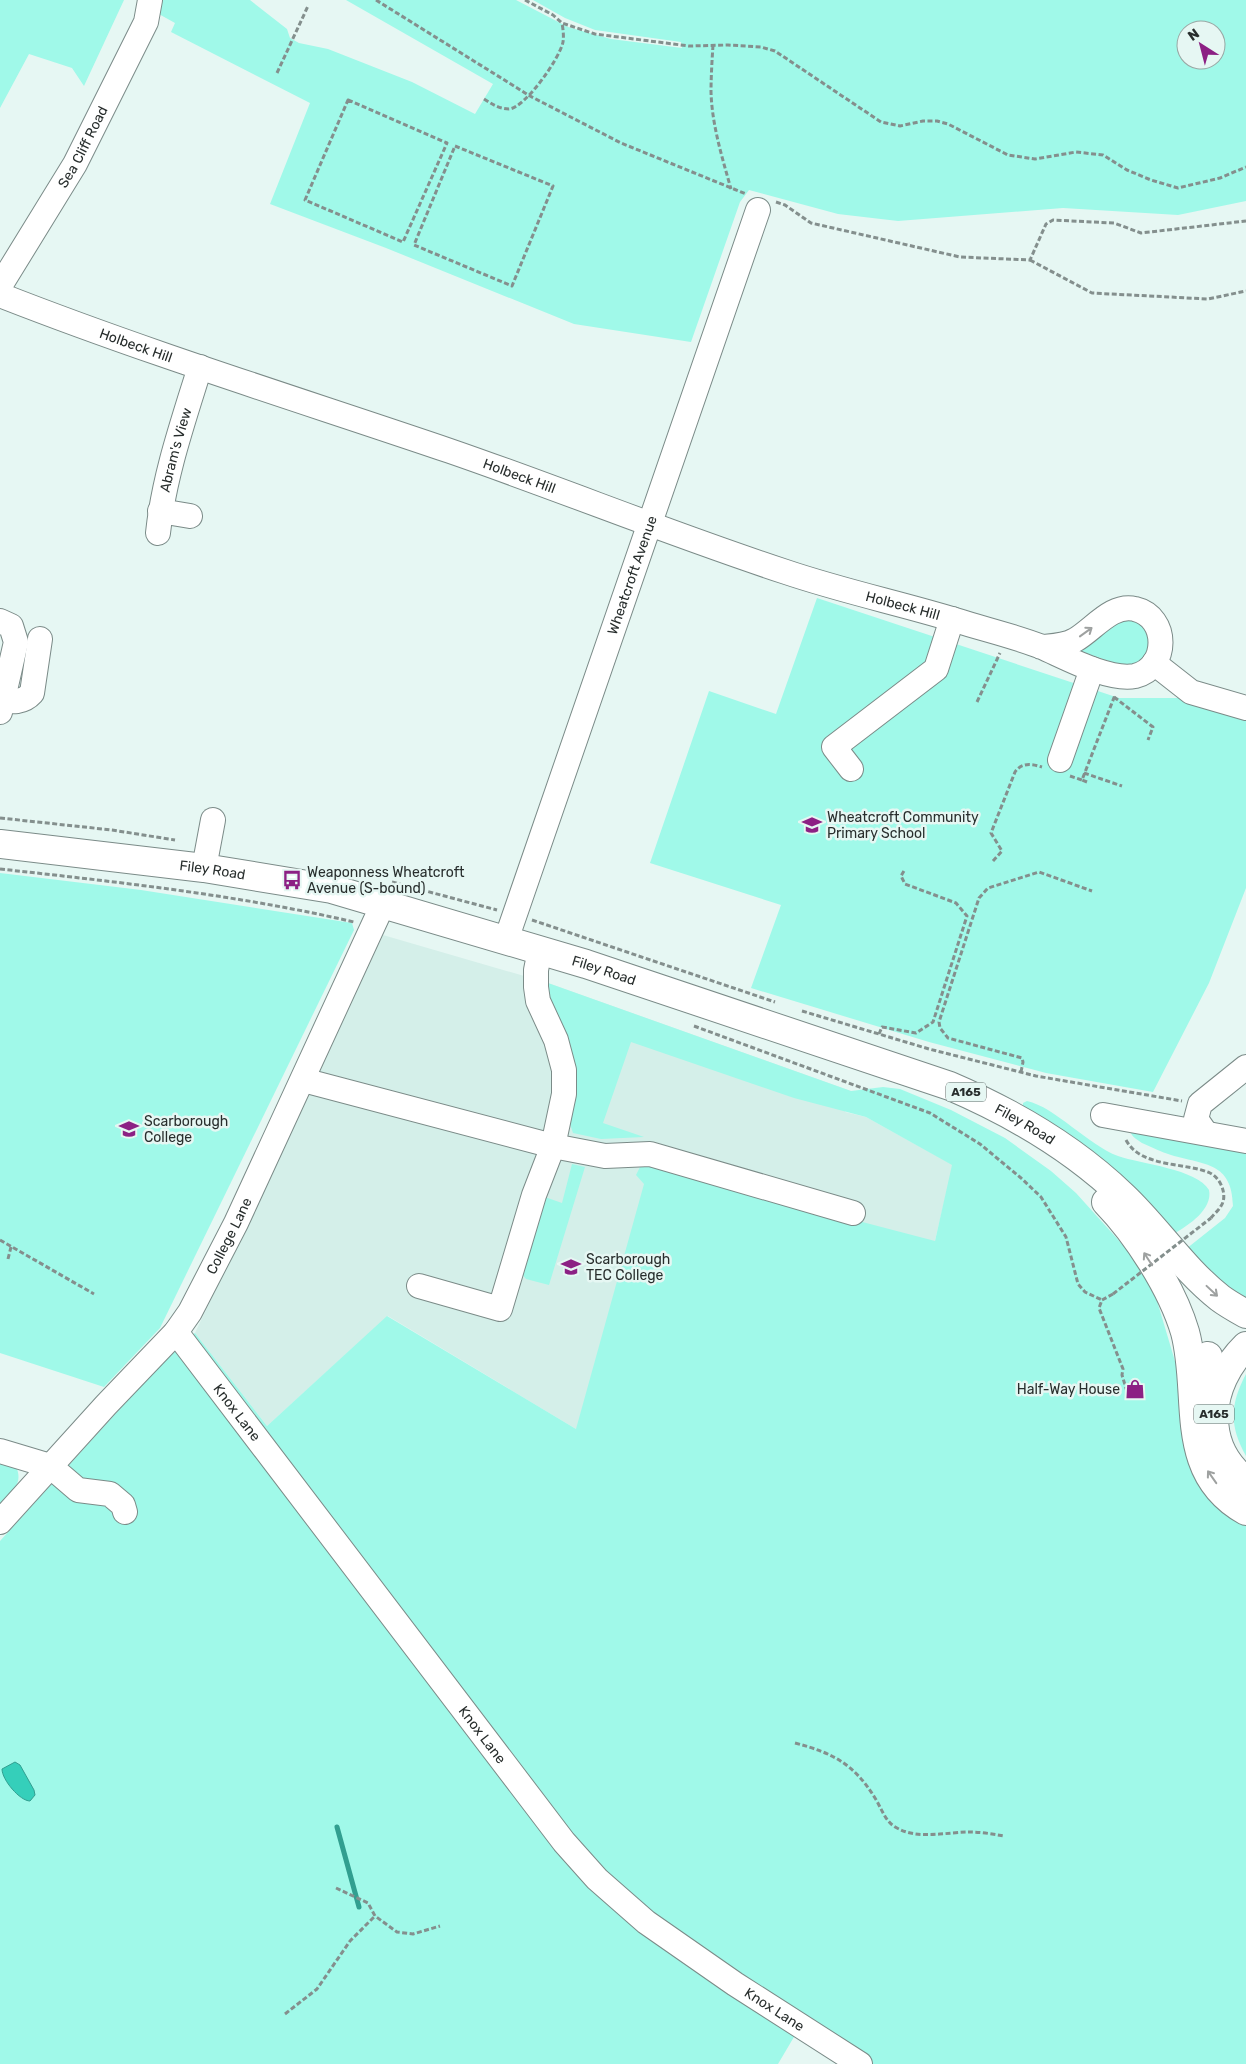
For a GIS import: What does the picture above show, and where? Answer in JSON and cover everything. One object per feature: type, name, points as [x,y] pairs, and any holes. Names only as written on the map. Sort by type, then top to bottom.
[{"type":"highway","name":"Filey Road","points":[[0,844],[204,868],[318,886],[378,914],[506,940],[540,950],[950,1086],[994,1104],[1030,1125],[1084,1163],[1122,1195],[1194,1274],[1221,1299],[1246,1314]]},
{"type":"highway","points":[[743,1018],[800,1047],[944,1096],[1003,1120],[1088,1184],[1128,1228],[1173,1297],[1192,1363],[1196,1440],[1206,1468],[1216,1483],[1222,1491],[1246,1512]]},
{"type":"highway","name":"Filey Road","points":[[1155,1229],[1198,1318],[1209,1358],[1214,1404],[1214,1428],[1223,1455],[1238,1475],[1246,1481]]},
{"type":"highway","name":"Filey Road","points":[[1214,1404],[1219,1382],[1232,1359],[1246,1346]]},
{"type":"street","name":"Sea Cliff Road","points":[[0,286],[75,164],[146,22],[150,0]]},
{"type":"street","name":"Wheatcroft Avenue","points":[[506,940],[650,525],[759,202]]},
{"type":"street","name":"Holbeck Hill","points":[[0,295],[200,367],[480,462],[789,574],[952,619],[1041,647],[1092,669],[1118,686],[1146,671],[1154,663],[1160,653],[1161,636],[1149,616],[1137,609],[1120,610],[1112,613],[1074,641],[1060,646],[1041,647]]},
{"type":"street","name":"Abram's View","points":[[190,516],[159,522],[173,452],[200,367]]},
{"type":"street","points":[[851,769],[834,747],[936,668],[952,619]]},
{"type":"street","points":[[0,621],[11,626],[16,642],[6,703],[27,698],[32,693],[40,639]]},
{"type":"street","points":[[1154,663],[1191,692],[1246,708]]},
{"type":"street","points":[[1056,767],[1092,669]]},
{"type":"street","points":[[204,868],[213,820]]},
{"type":"street","name":"College Lane","points":[[0,1522],[176,1332],[190,1312],[236,1223],[378,914]]},
{"type":"street","points":[[419,1286],[500,1309],[534,1195],[554,1146],[564,1094],[564,1070],[556,1040],[538,1001],[536,970],[540,950]]},
{"type":"street","points":[[1205,1132],[1196,1119],[1200,1104],[1246,1067]]},
{"type":"street","points":[[303,1080],[554,1146],[605,1156],[650,1154],[853,1213]]},
{"type":"street","points":[[1111,1116],[1246,1141]]},
{"type":"street","name":"Knox Lane","points":[[176,1332],[564,1842],[597,1879],[646,1922],[735,1984],[860,2064]]},
{"type":"street","points":[[0,1451],[50,1466],[73,1487],[110,1494],[118,1498],[123,1504],[124,1512]]},
{"type":"path","points":[[376,0],[530,96],[621,143],[759,202],[785,205],[811,223],[951,255],[1030,260],[1092,292],[1208,299],[1246,291]]},
{"type":"path","points":[[525,0],[553,15],[562,23],[608,36],[689,46],[761,47],[775,51],[881,122],[900,126],[923,121],[948,124],[1008,155],[1035,159],[1076,152],[1103,155],[1143,177],[1178,188],[1220,178],[1246,167]]},
{"type":"path","points":[[277,73],[308,6]]},
{"type":"path","points":[[484,99],[501,108],[510,109],[520,105],[530,96],[561,50],[564,42],[562,23]]},
{"type":"path","points":[[713,45],[711,93],[714,118],[719,148],[731,189]]},
{"type":"path","points":[[447,142],[403,242],[305,200],[348,100],[553,186],[512,286],[414,245],[456,146]]},
{"type":"path","points":[[1030,260],[1046,224],[1053,220],[1114,223],[1141,233],[1246,221]]},
{"type":"path","points":[[977,702],[1007,637]]},
{"type":"path","points":[[1082,780],[1118,686],[1153,727],[1148,740]]},
{"type":"path","points":[[993,861],[1002,850],[991,833],[1017,769],[1028,764],[1056,767],[1087,782]]},
{"type":"path","points":[[1084,773],[1122,786]]},
{"type":"path","points":[[0,869],[98,880],[298,909],[378,914]]},
{"type":"path","points":[[879,1034],[882,1027],[916,1033],[933,1022],[967,916],[956,903],[905,884],[901,876],[904,869]]},
{"type":"path","points":[[1021,1072],[1024,1062],[1022,1058],[948,1038],[940,1028],[939,1022],[978,898],[988,888],[1039,872],[1092,891]]},
{"type":"path","points":[[528,919],[782,1004]]},
{"type":"path","points":[[801,1011],[1021,1072],[1200,1104]]},
{"type":"path","points":[[692,1025],[930,1113],[980,1144],[1022,1178],[1040,1197],[1066,1237],[1078,1284],[1085,1292],[1102,1300]]},
{"type":"path","points":[[1102,1300],[1113,1294],[1211,1218],[1222,1206],[1224,1198],[1216,1178],[1211,1174],[1152,1159],[1140,1154],[1128,1145],[1111,1116],[1121,1091]]},
{"type":"path","points":[[0,1240],[94,1294]]},
{"type":"path","points":[[8,1259],[12,1247]]},
{"type":"path","points":[[1102,1300],[1100,1313],[1123,1369],[1122,1375],[1129,1398]]},
{"type":"path","points":[[795,1743],[824,1752],[851,1767],[869,1788],[886,1818],[899,1829],[918,1833],[971,1832],[1004,1836]]},
{"type":"path","points":[[336,1888],[363,1901],[371,1907],[375,1916],[397,1932],[413,1934],[440,1926]]},
{"type":"path","points":[[285,2014],[317,1989],[350,1941],[375,1916]]},
{"type":"shaded area","points":[[0,0],[124,0],[84,86],[72,68],[29,54],[0,108]]},
{"type":"shaded area","points":[[157,0],[250,0],[287,29],[290,38],[299,43],[328,49],[412,82],[475,114],[493,84],[346,0],[516,0],[568,27],[611,39],[682,48],[681,42],[595,30],[565,18],[533,0],[1246,0],[1246,201],[1178,215],[1063,208],[898,221],[838,214],[749,190],[740,202],[691,342],[574,324],[386,248],[270,204],[310,103],[171,32],[175,23],[157,13]]},
{"type":"shaded area","points":[[817,598],[1119,698],[1179,698],[1246,717],[1246,888],[1209,983],[1153,1092],[1046,1073],[929,1042],[751,988],[781,905],[650,863],[709,691],[776,714]]},
{"type":"shaded area","points":[[1127,615],[1152,630],[1148,658],[1126,667],[1080,651],[1079,648]]},
{"type":"shaded area","name":"Scarborough College","points":[[0,873],[141,890],[352,923],[354,930],[160,1328],[104,1387],[0,1353]]},
{"type":"shaded area","points":[[383,935],[548,983],[851,1091],[845,1112],[866,1117],[953,1165],[871,1509],[576,1429],[388,1316],[267,1426],[195,1333]]},
{"type":"shaded area","points":[[548,983],[851,1091],[883,1087],[900,1089],[951,1110],[1005,1138],[1051,1171],[1076,1193],[1131,1254],[1155,1294],[1177,1368],[1246,1521],[1246,2064],[860,2064],[804,2020],[778,2064],[0,2064],[0,1541],[177,1346],[195,1333],[267,1426],[387,1316],[576,1429],[644,1184],[636,1175],[640,1167],[652,1167],[935,1241],[952,1165],[866,1117],[794,1098],[631,1042],[603,1123],[644,1137],[601,1139],[573,1133],[570,1124],[575,1090],[548,995]]},
{"type":"shaded area","points":[[1027,1101],[1049,1111],[1107,1151],[1128,1159],[1181,1172],[1203,1183],[1209,1190],[1209,1197],[1204,1210],[1187,1226],[1175,1233],[1023,1107],[1023,1103]]},
{"type":"shaded area","points":[[1129,1129],[1246,1149],[1246,1302],[1225,1288],[1186,1249],[1225,1218],[1233,1206],[1228,1181],[1222,1173],[1205,1164],[1167,1154],[1142,1143],[1132,1135]]},
{"type":"shaded area","points":[[572,1164],[585,1167],[549,1285],[526,1279],[521,1273],[542,1196],[562,1203]]},
{"type":"shaded area","points":[[1246,1374],[1246,1456],[1240,1445],[1234,1425],[1234,1405]]},
{"type":"shaded area","points":[[0,1463],[17,1469],[18,1480],[14,1488],[0,1504]]},
{"type":"shaded area","points":[[15,1762],[20,1765],[34,1790],[35,1795],[30,1801],[21,1798],[17,1794],[8,1784],[3,1774],[2,1769]]},
{"type":"waterway","points":[[337,1827],[359,1907]]},
{"type":"place","name":"Wheatcroft Community Primary School","points":[[812,825]]},
{"type":"place","name":"Weaponness Wheatcroft Avenue (S-bound)","points":[[292,880]]},
{"type":"place","name":"Scarborough College","points":[[129,1129]]},
{"type":"place","name":"Scarborough TEC College","points":[[571,1267]]},
{"type":"place","name":"Half-Way House","points":[[1135,1389]]}]
